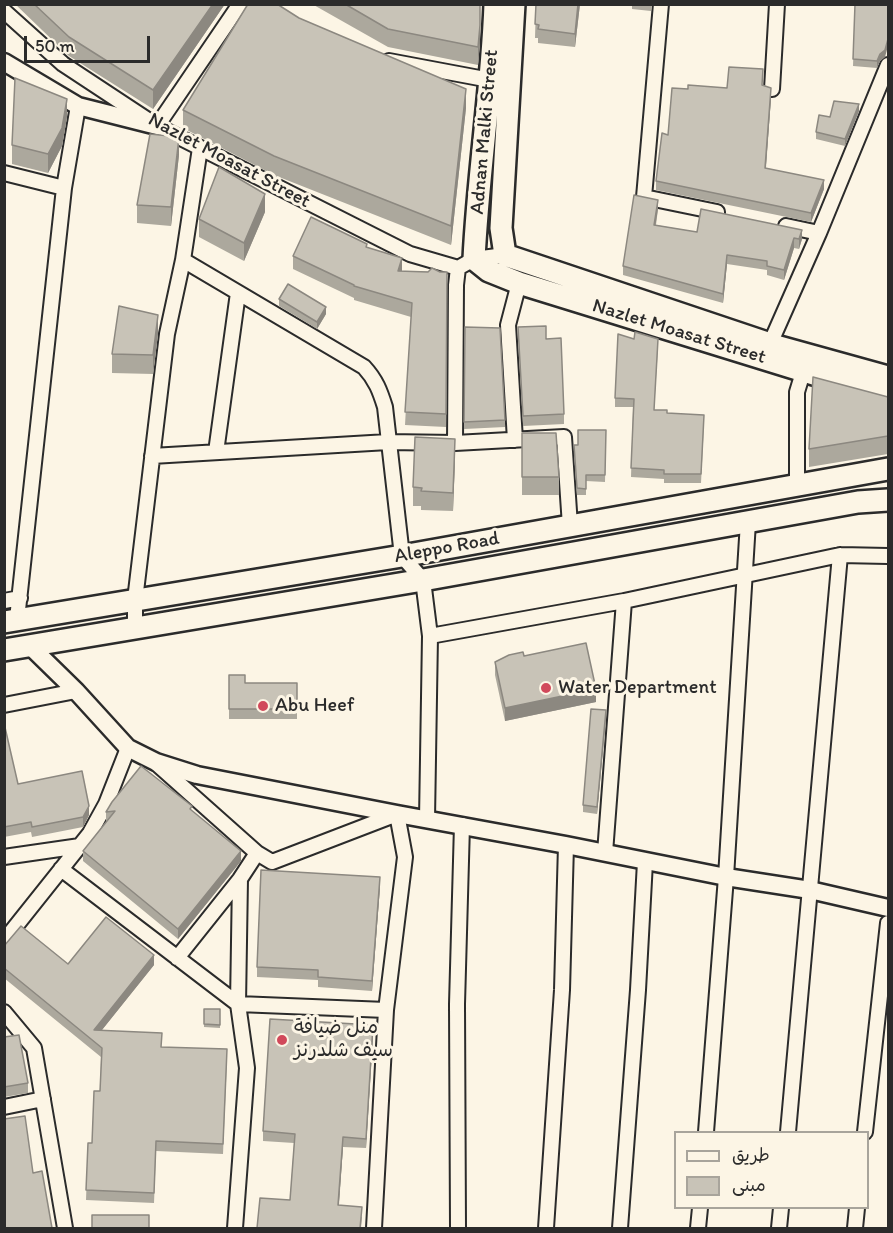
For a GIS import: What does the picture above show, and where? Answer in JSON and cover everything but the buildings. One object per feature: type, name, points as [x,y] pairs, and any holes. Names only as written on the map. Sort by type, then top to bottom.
[{"type":"main road","name":"Adnan Malki Street","points":[[466,263],[476,222],[495,4]]},
{"type":"main road","name":"Adnan Malki Street","points":[[505,255],[501,228],[514,4]]},
{"type":"main road","name":"Nazlet Moasat Street","points":[[505,255],[770,344],[888,377]]},
{"type":"main road","name":"Nazlet Moasat Street","points":[[466,263],[519,283],[804,369],[888,397]]},
{"type":"main road","name":"Aleppo Road","points":[[11,621],[402,556],[888,469]]},
{"type":"main road","name":"Aleppo Road","points":[[4,650],[858,502],[888,500]]},
{"type":"street","points":[[4,62],[78,106],[157,126],[240,4]]},
{"type":"street","points":[[661,4],[644,197],[735,216]]},
{"type":"street","points":[[772,89],[777,4]]},
{"type":"street","name":"Nazlet Moasat Street","points":[[4,11],[63,64],[157,126],[410,254],[466,263],[505,255]]},
{"type":"street","points":[[378,56],[388,61],[490,80]]},
{"type":"street","points":[[770,344],[819,233],[888,65]]},
{"type":"street","points":[[11,621],[20,598],[64,188],[78,106]]},
{"type":"street","points":[[135,627],[135,600],[167,334],[183,260],[200,148]]},
{"type":"street","points":[[4,173],[64,188]]},
{"type":"street","points":[[768,223],[819,233]]},
{"type":"street","points":[[183,260],[364,367],[380,388],[385,407],[402,556],[423,579],[430,636],[427,819]]},
{"type":"street","points":[[455,443],[456,285],[466,263]]},
{"type":"street","points":[[515,440],[508,325],[519,283]]},
{"type":"street","points":[[216,452],[238,293]]},
{"type":"street","points":[[798,486],[797,392],[804,369]]},
{"type":"street","points":[[152,456],[388,442],[455,443],[564,436],[570,526]]},
{"type":"street","points":[[706,1131],[726,877],[748,522]]},
{"type":"street","points":[[788,1131],[840,555]]},
{"type":"street","points":[[430,636],[624,601],[840,555],[888,556]]},
{"type":"street","points":[[4,601],[20,598]]},
{"type":"street","points":[[604,853],[624,601]]},
{"type":"street","points":[[30,646],[128,748],[156,762],[197,775],[645,862],[810,890],[888,908]]},
{"type":"street","points":[[4,705],[76,692]]},
{"type":"street","points":[[4,941],[80,846],[106,804],[128,748]]},
{"type":"street","points":[[156,762],[257,854],[272,862],[397,814]]},
{"type":"street","points":[[374,1228],[386,1010],[405,857],[397,814]]},
{"type":"street","points":[[458,1228],[457,1004],[462,825]]},
{"type":"street","points":[[546,1228],[562,990],[566,845]]},
{"type":"street","points":[[4,857],[80,846]]},
{"type":"street","points":[[177,958],[257,854]]},
{"type":"street","points":[[620,1228],[645,862]]},
{"type":"street","points":[[61,869],[238,1004],[386,1010]]},
{"type":"street","points":[[235,1228],[247,1068],[238,1004],[240,879]]},
{"type":"street","points":[[865,1131],[888,923]]},
{"type":"street","points":[[4,1012],[33,1048],[65,1228]]},
{"type":"street","points":[[4,1107],[43,1099]]},
{"type":"street","points":[[698,1228],[700,1209]]},
{"type":"street","points":[[779,1228],[781,1209]]},
{"type":"street","points":[[855,1228],[857,1209]]},
{"type":"place","name":"Water Department","points":[[546,688]]},
{"type":"place","name":"Abu Heef","points":[[263,706]]},
{"type":"place","name":"منل ضيافة سيف شلدرنز","points":[[282,1040]]}]
